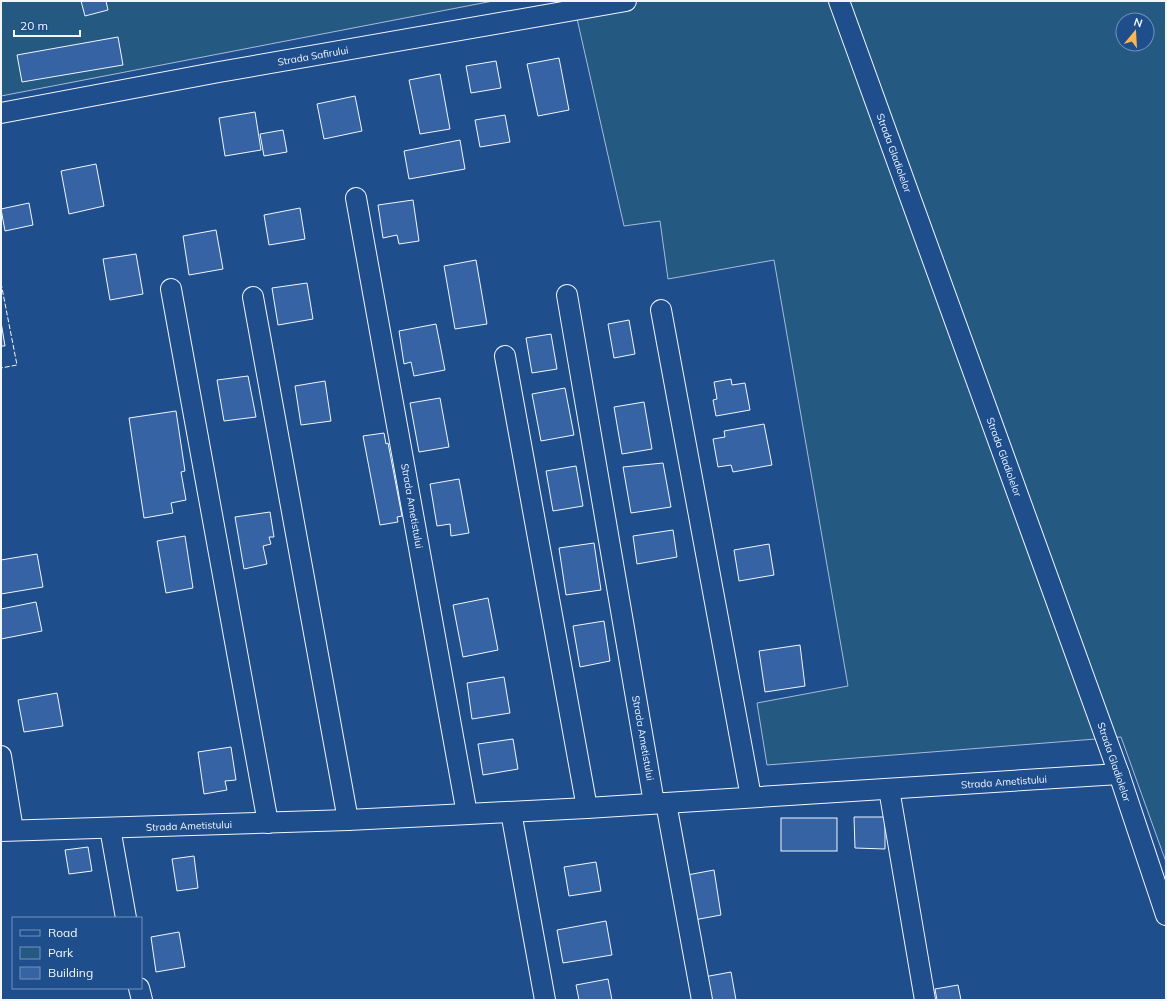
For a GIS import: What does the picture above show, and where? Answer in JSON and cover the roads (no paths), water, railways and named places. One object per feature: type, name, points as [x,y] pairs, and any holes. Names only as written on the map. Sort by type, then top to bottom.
[{"type":"street","name":"Strada Safirului","points":[[1,113],[220,72],[626,1]]},
{"type":"street","name":"Strada Gladiolelor","points":[[839,1],[1120,774],[1166,915]]},
{"type":"street","name":"Strada Ametistului","points":[[356,198],[468,814]]},
{"type":"street","points":[[171,289],[268,823]]},
{"type":"street","name":"Strada Ametistului","points":[[566,295],[660,803]]},
{"type":"street","points":[[253,297],[348,820]]},
{"type":"street","points":[[661,310],[751,797]]},
{"type":"street","points":[[506,356],[586,808]]},
{"type":"street","name":"Strada Ametistului","points":[[1,756],[7,830],[268,823],[511,812],[1120,774]]},
{"type":"street","points":[[888,789],[925,1000]]},
{"type":"street","points":[[660,803],[702,1000]]},
{"type":"street","points":[[511,812],[545,1000]]},
{"type":"street","points":[[110,828],[126,917]]},
{"type":"street","points":[[139,989],[142,1000]]}]
